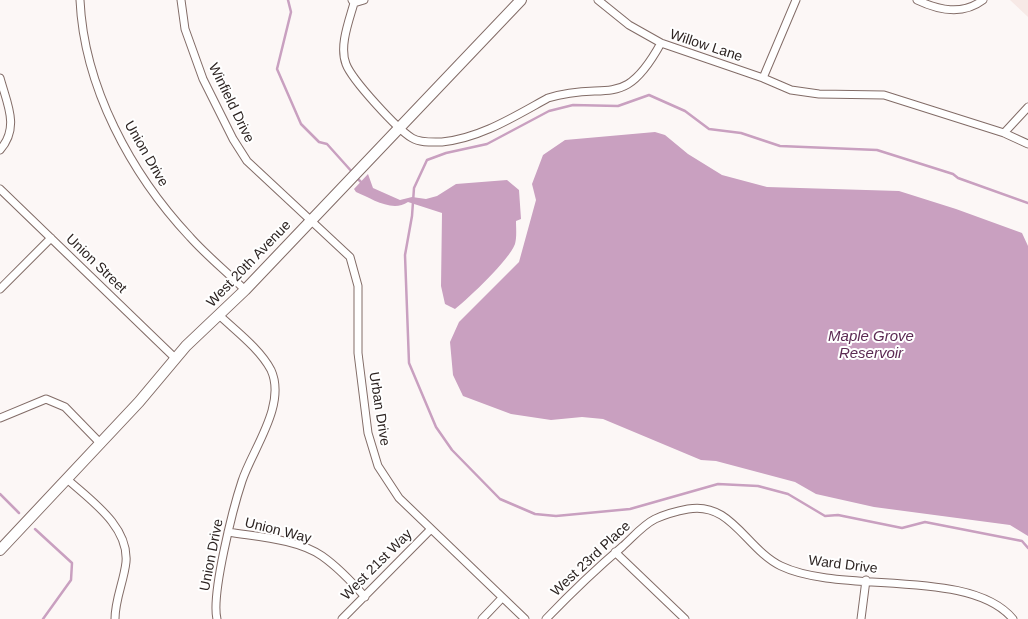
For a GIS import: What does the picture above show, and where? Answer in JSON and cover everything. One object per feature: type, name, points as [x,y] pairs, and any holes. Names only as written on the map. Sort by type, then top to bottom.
[{"type":"street","name":"Union Drive","points":[[80,0],[85,42],[96,78],[119,135],[137,169],[152,192],[190,238],[245,290]]},
{"type":"street","name":"Winfield Drive","points":[[180,0],[186,28],[204,79],[233,138],[247,161],[312,220]]},
{"type":"street","points":[[353,2],[364,0]]},
{"type":"street","name":"West 20th Avenue","points":[[0,550],[139,402],[175,358],[245,290],[521,0]]},
{"type":"street","points":[[598,0],[629,26],[661,43]]},
{"type":"street","points":[[763,78],[796,0]]},
{"type":"street","points":[[917,0],[938,10],[970,7],[983,0]]},
{"type":"street","name":"Willow Lane","points":[[353,2],[344,48],[346,63],[354,78],[400,127],[413,138],[422,141],[443,142],[473,135],[489,129],[548,98],[561,94],[603,93],[618,90],[631,83],[643,72],[661,43],[763,78],[791,90],[818,94],[884,95],[1004,133],[1028,144]]},
{"type":"street","points":[[0,78],[11,128],[8,140],[0,150]]},
{"type":"street","points":[[1004,133],[1028,107]]},
{"type":"street","name":"Union Street","points":[[0,188],[175,358]]},
{"type":"street","name":"Urban Drive","points":[[312,220],[350,257],[358,286],[358,353],[368,434],[378,466],[399,498],[525,619]]},
{"type":"street","points":[[0,289],[51,238]]},
{"type":"street","name":"Union Drive","points":[[217,619],[216,600],[228,532],[242,480],[271,414],[274,389],[271,372],[262,358],[219,315]]},
{"type":"street","points":[[0,418],[46,399],[65,407],[100,444]]},
{"type":"street","points":[[67,479],[106,514],[124,542],[126,560],[115,619]]},
{"type":"street","name":"Ward Drive","points":[[654,520],[671,513],[707,507],[720,513],[766,556],[781,566],[824,577],[866,580],[978,595],[995,602],[1013,619]]},
{"type":"street","name":"West 23rd Place","points":[[546,619],[574,589],[654,520]]},
{"type":"street","name":"West 21st Way","points":[[342,619],[430,529]]},
{"type":"street","name":"Union Way","points":[[228,532],[306,548],[322,556],[343,573],[365,596]]},
{"type":"street","points":[[616,552],[685,619]]},
{"type":"street","points":[[861,619],[866,580]]},
{"type":"street","points":[[482,619],[502,598]]},
{"type":"shaded area","points":[[1010,0],[1028,0],[1028,17]]},
{"type":"water","name":"Maple Grove Reservoir","points":[[655,132],[665,135],[688,154],[722,175],[767,187],[899,191],[1022,233],[1028,246],[1028,536],[1010,525],[874,507],[816,494],[795,482],[716,461],[701,460],[603,419],[582,417],[551,420],[511,414],[463,396],[453,375],[450,342],[459,322],[519,262],[536,200],[532,184],[543,155],[565,140]]},
{"type":"water","points":[[368,174],[373,188],[400,200],[412,197],[426,199],[437,196],[456,184],[507,180],[519,190],[521,219],[516,221],[515,244],[497,268],[455,309],[445,304],[441,286],[442,213],[408,202],[402,205],[388,205],[356,192],[354,189]]},
{"type":"waterway","points":[[288,0],[291,12],[277,69],[301,124],[319,142],[327,144],[353,173]]},
{"type":"waterway","points":[[1028,203],[958,178],[953,174],[877,150],[780,146],[741,133],[709,129],[685,111],[649,95],[618,106],[573,105],[549,111],[487,144],[446,153],[427,160],[414,188],[412,216],[405,255],[409,363],[436,427],[452,450],[500,499],[535,514],[556,516],[630,509],[718,484],[758,486],[788,494],[825,516],[838,515],[902,528],[925,522],[1022,541],[1028,548]]},
{"type":"waterway","points":[[356,177],[361,182]]},
{"type":"waterway","points":[[0,494],[19,513]]},
{"type":"waterway","points":[[35,529],[72,563],[71,580],[43,619]]}]
